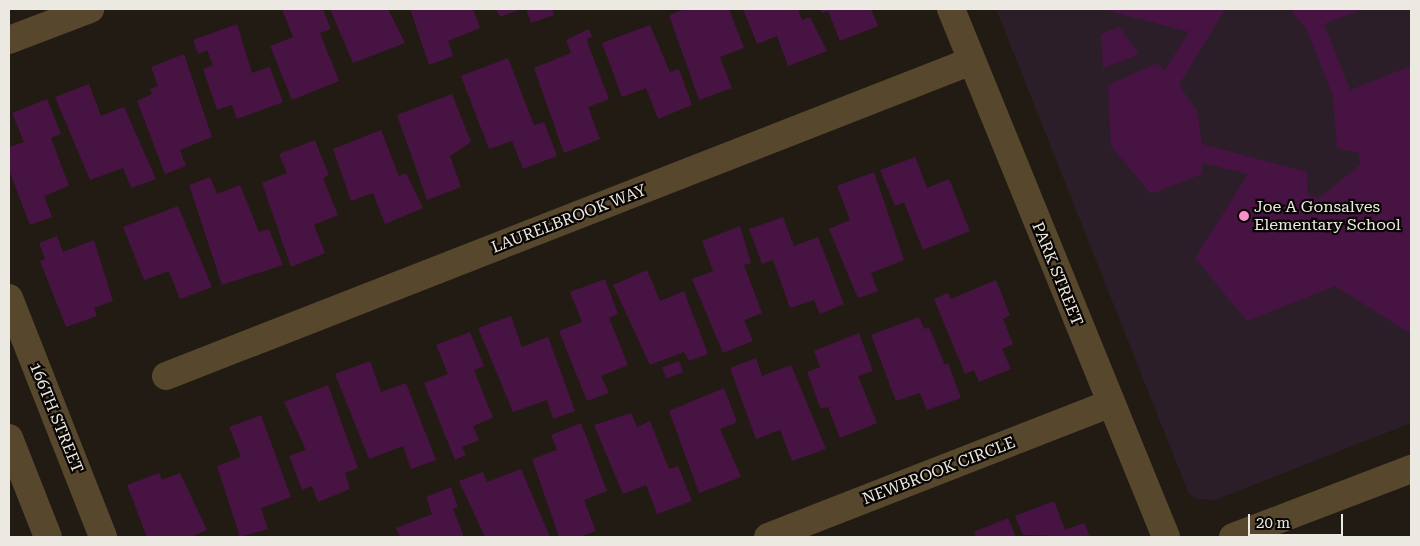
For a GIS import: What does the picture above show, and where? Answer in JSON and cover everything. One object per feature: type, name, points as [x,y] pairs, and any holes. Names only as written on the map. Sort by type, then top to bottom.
[{"type":"street","points":[[9,40],[90,9]]},
{"type":"street","name":"PARK STREET","points":[[951,9],[1109,404],[1166,537]]},
{"type":"street","name":"LAURELBROOK WAY","points":[[166,376],[972,62]]},
{"type":"street","name":"166TH STREET","points":[[9,298],[103,537]]},
{"type":"street","name":"NEWBROOK CIRCLE","points":[[768,537],[1109,404]]},
{"type":"street","points":[[9,438],[48,537]]},
{"type":"street","points":[[1233,537],[1411,469]]},
{"type":"shaded area","name":"Joe A Gonsalves Elementary School","points":[[996,9],[1411,9],[1411,423],[1215,500],[1197,499],[1189,494]]},
{"type":"building","points":[[282,9],[323,9],[331,29],[320,33],[339,81],[292,100],[270,46],[293,37]]},
{"type":"building","points":[[330,9],[388,9],[405,43],[353,63]]},
{"type":"building","points":[[410,9],[473,9],[480,28],[448,41],[453,56],[429,65]]},
{"type":"building","points":[[496,9],[522,9],[500,17]]},
{"type":"building","points":[[526,9],[552,9],[554,15],[531,23]]},
{"type":"building","points":[[685,9],[729,9],[744,48],[720,57],[732,88],[699,100],[669,15]]},
{"type":"building","points":[[743,9],[798,9],[802,20],[810,17],[827,51],[788,66],[777,36],[757,44]]},
{"type":"building","points":[[821,9],[871,9],[878,26],[840,41],[828,11],[822,13]]},
{"type":"building","points":[[1102,9],[1225,9],[1179,85],[1197,111],[1202,144],[1307,172],[1308,195],[1319,198],[1360,165],[1359,153],[1337,148],[1333,96],[1307,30],[1290,9],[1362,9],[1324,24],[1350,90],[1411,66],[1411,330],[1408,332],[1335,286],[1247,321],[1195,258],[1248,174],[1202,163],[1202,174],[1151,194],[1111,146],[1108,85],[1158,63],[1164,71],[1189,32]]},
{"type":"building","points":[[237,24],[252,73],[270,67],[283,102],[237,119],[232,105],[217,110],[203,69],[213,65],[207,50],[198,54],[193,40]]},
{"type":"building","points":[[650,25],[670,72],[679,69],[692,105],[658,119],[646,88],[622,97],[602,43]]},
{"type":"building","points":[[1119,27],[1139,54],[1103,68],[1101,34]]},
{"type":"building","points":[[589,29],[592,37],[587,39],[589,47],[609,99],[588,107],[600,139],[564,153],[534,68],[571,53],[566,40]]},
{"type":"building","points":[[184,54],[212,137],[180,150],[186,166],[165,174],[137,101],[152,94],[150,89],[158,86],[151,67]]},
{"type":"building","points":[[508,58],[534,125],[544,122],[557,156],[523,169],[512,141],[489,149],[461,76]]},
{"type":"building","points":[[89,84],[101,116],[124,107],[156,179],[131,188],[123,168],[90,180],[55,97]]},
{"type":"building","points":[[452,94],[471,142],[450,156],[461,187],[427,200],[397,115]]},
{"type":"building","points":[[47,99],[61,134],[51,138],[69,186],[44,196],[52,217],[30,225],[9,170],[9,147],[24,142],[12,113]]},
{"type":"building","points":[[381,130],[399,176],[406,173],[423,208],[385,224],[373,193],[351,201],[333,149]]},
{"type":"building","points":[[315,140],[329,175],[323,178],[338,215],[314,225],[325,253],[291,267],[262,183],[287,173],[279,154]]},
{"type":"building","points":[[915,157],[927,188],[949,179],[970,231],[923,250],[904,202],[895,206],[880,170]]},
{"type":"building","points":[[874,172],[904,260],[871,273],[878,291],[858,298],[829,229],[850,220],[837,186]]},
{"type":"building","points":[[210,177],[217,194],[240,185],[259,232],[269,229],[283,265],[222,285],[189,185]]},
{"type":"building","points":[[178,206],[212,287],[180,299],[169,271],[144,280],[123,227]]},
{"type":"building","points":[[783,217],[794,246],[818,237],[844,304],[820,314],[814,300],[790,308],[773,260],[762,264],[749,229]]},
{"type":"building","points":[[740,226],[751,263],[744,265],[762,313],[744,320],[753,341],[723,353],[692,279],[713,271],[702,241]]},
{"type":"building","points":[[57,236],[63,252],[94,240],[113,301],[94,308],[97,316],[66,327],[40,261],[45,259],[39,243]]},
{"type":"building","points":[[647,270],[660,301],[684,291],[708,354],[689,361],[684,352],[650,365],[613,285]]},
{"type":"building","points":[[605,279],[618,314],[609,318],[628,365],[601,376],[609,393],[587,401],[559,331],[582,322],[570,292]]},
{"type":"building","points":[[996,280],[1010,315],[1003,319],[1013,344],[1002,349],[1011,369],[979,382],[974,370],[965,374],[934,299],[948,293],[951,299]]},
{"type":"building","points":[[511,316],[522,347],[548,337],[575,411],[553,419],[547,400],[513,412],[478,328]]},
{"type":"building","points":[[919,317],[924,329],[929,327],[945,365],[948,363],[961,398],[927,410],[920,393],[896,401],[871,335]]},
{"type":"building","points":[[470,332],[484,366],[474,370],[493,418],[473,426],[479,440],[462,447],[466,455],[455,460],[424,383],[448,374],[436,345]]},
{"type":"building","points":[[859,333],[873,371],[858,376],[877,423],[840,438],[828,407],[821,409],[807,372],[820,367],[814,351]]},
{"type":"building","points":[[756,358],[762,376],[791,365],[826,449],[792,461],[780,430],[756,439],[730,368]]},
{"type":"building","points":[[370,361],[381,392],[406,383],[436,460],[411,469],[403,446],[369,459],[335,374]]},
{"type":"building","points":[[679,361],[683,372],[666,378],[662,367]]},
{"type":"building","points":[[328,385],[358,468],[345,473],[350,489],[318,502],[312,486],[302,490],[289,456],[306,450],[284,402]]},
{"type":"building","points":[[724,388],[737,422],[720,429],[741,477],[699,493],[669,411]]},
{"type":"building","points":[[631,413],[637,427],[650,421],[669,469],[678,466],[692,501],[657,514],[646,485],[623,494],[594,425]]},
{"type":"building","points":[[261,415],[291,497],[261,508],[268,529],[240,537],[217,466],[241,457],[229,427]]},
{"type":"building","points":[[581,423],[607,491],[584,500],[596,531],[579,537],[559,537],[532,459],[557,450],[551,435]]},
{"type":"building","points":[[521,469],[550,537],[485,537],[459,481],[483,472],[487,482]]},
{"type":"building","points":[[159,473],[162,480],[180,473],[207,530],[190,537],[147,537],[127,485]]},
{"type":"building","points":[[451,487],[458,507],[453,509],[464,537],[400,537],[396,528],[432,514],[426,497]]},
{"type":"building","points":[[1054,501],[1065,530],[1084,523],[1090,537],[1023,535],[1015,516]]},
{"type":"building","points":[[1008,518],[1016,537],[976,537],[974,532]]},
{"type":"place","name":"Joe A Gonsalves Elementary School","points":[[1244,216]]}]
